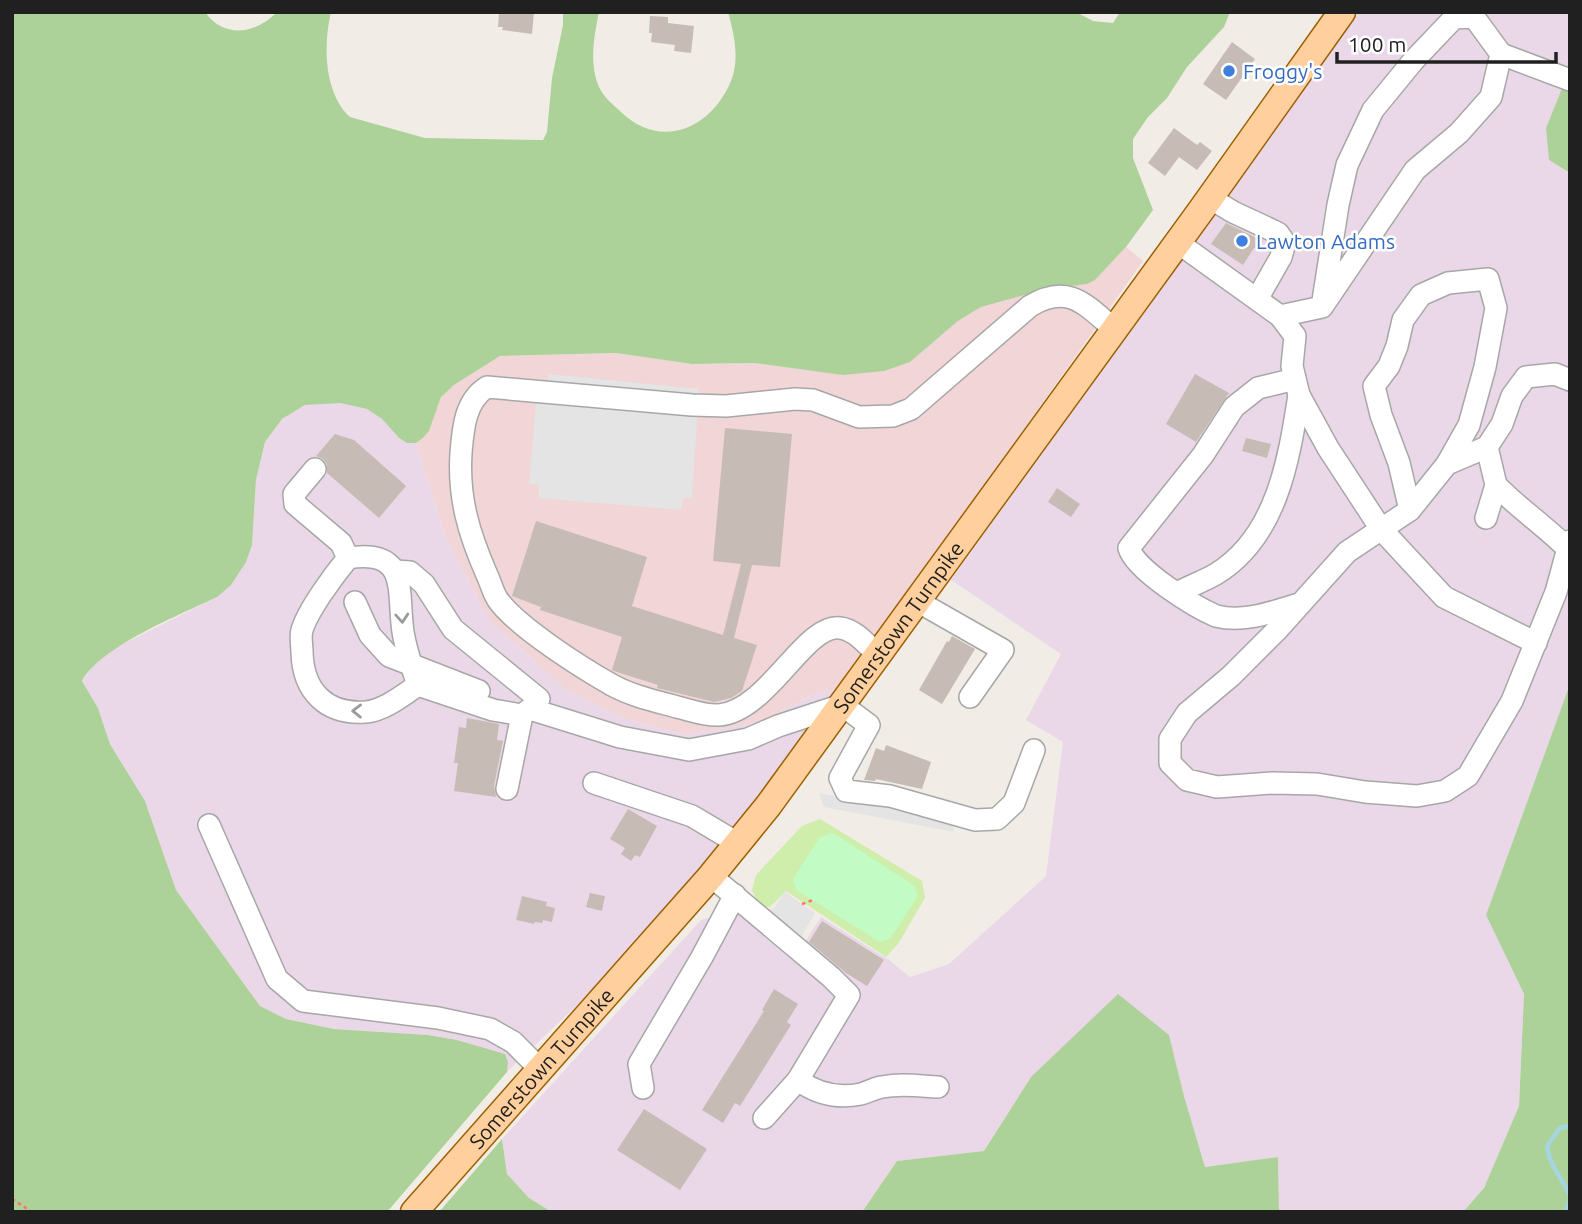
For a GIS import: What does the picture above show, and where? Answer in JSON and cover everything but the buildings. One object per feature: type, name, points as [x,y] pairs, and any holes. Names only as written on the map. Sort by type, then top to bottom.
[{"type":"main road","name":"Somerstown Turnpike","points":[[414,1212],[739,844],[1210,198],[1339,13]]},
{"type":"lane","points":[[1322,307],[1338,205],[1348,165],[1373,110],[1414,60],[1454,18],[1474,17],[1501,54],[1570,80]]},
{"type":"lane","points":[[1280,316],[1322,307],[1415,170],[1459,133],[1491,97],[1501,54]]},
{"type":"lane","points":[[1210,198],[1278,233],[1285,243],[1282,257],[1257,299]]},
{"type":"lane","points":[[1177,242],[1280,316],[1295,336],[1292,366],[1297,387],[1328,448],[1381,529],[1444,597],[1536,643]]},
{"type":"lane","points":[[1410,510],[1399,463],[1381,415],[1374,386],[1389,366],[1403,320],[1421,295],[1448,283],[1488,279],[1496,308],[1485,367],[1469,425],[1447,464],[1410,510],[1347,552],[1278,629],[1231,676],[1187,713],[1170,739],[1170,763],[1187,780],[1217,787],[1317,783],[1365,792],[1417,796],[1445,791],[1468,776],[1513,701],[1556,592],[1568,544],[1518,508],[1496,485]]},
{"type":"lane","points":[[878,655],[858,636],[839,628],[825,631],[803,647],[762,694],[735,711],[718,715],[643,698],[613,685],[528,629],[498,599],[463,510],[460,477],[462,434],[475,395],[487,387],[726,406],[795,399],[813,400],[859,417],[877,418],[893,416],[911,409],[1030,306],[1042,299],[1069,296],[1081,300],[1114,329]]},
{"type":"lane","points":[[1447,464],[1487,447],[1503,424],[1512,396],[1527,377],[1555,374],[1570,380]]},
{"type":"lane","points":[[1297,387],[1258,388],[1234,407],[1203,455],[1129,548],[1132,558],[1146,572],[1206,612],[1228,619],[1255,617],[1301,603]]},
{"type":"lane","points":[[1177,593],[1217,573],[1251,544],[1276,499],[1291,444],[1297,387]]},
{"type":"lane","points":[[1486,518],[1496,485],[1487,447]]},
{"type":"lane","points":[[314,469],[294,494],[295,504],[341,543],[348,558]]},
{"type":"lane","points":[[363,556],[382,561],[395,571],[401,588],[403,633],[415,675],[394,701],[368,712],[337,710],[308,687],[302,666],[301,631],[334,574],[348,558],[363,556]]},
{"type":"lane","points":[[395,571],[410,572],[424,584],[453,629],[530,708]]},
{"type":"lane","points":[[917,601],[1003,650],[970,697]]},
{"type":"lane","points":[[355,602],[370,635],[389,656],[415,675],[620,737],[689,750],[748,739],[842,705],[869,725],[840,779],[846,791],[890,796],[975,820],[997,819],[1014,803],[1034,750]]},
{"type":"lane","points":[[507,789],[530,708]]},
{"type":"lane","points":[[594,783],[692,816],[739,844]]},
{"type":"lane","points":[[209,825],[277,979],[303,1001],[438,1018],[489,1029],[513,1042],[540,1069]]},
{"type":"lane","points":[[711,876],[849,995],[798,1080],[764,1118]]},
{"type":"lane","points":[[643,1088],[639,1064],[735,895]]},
{"type":"lane","points":[[798,1080],[814,1091],[834,1096],[860,1094],[883,1086],[938,1087]]},
{"type":"path","points":[[802,904],[813,901]]},
{"type":"path","points":[[12,1199],[32,1212]]},
{"type":"shaded area","points":[[1359,12],[1570,12],[1570,69],[1549,160],[1570,173],[1570,684],[1486,915],[1524,994],[1519,1106],[1484,1188],[1463,1212],[1279,1212],[1278,1157],[1205,1167],[1169,1035],[1031,1077],[984,1151],[897,1161],[862,1212],[552,1212],[529,1198],[507,1174],[502,1139],[701,920],[739,910],[795,957],[821,917],[889,960],[910,977],[949,964],[1046,876],[1063,742],[1026,720],[1061,654],[951,580]]},
{"type":"shaded area","points":[[1126,247],[1143,261],[841,688],[816,693],[760,722],[686,735],[625,719],[564,688],[488,619],[445,535],[416,443],[429,431],[441,397],[454,385],[500,356],[616,353],[692,364],[754,363],[807,370],[910,362],[958,321],[981,307],[1006,298],[1095,280]]},
{"type":"shaded area","points":[[548,374],[699,389],[692,498],[683,498],[681,510],[539,498],[539,485],[529,484],[536,402],[548,386]]},
{"type":"shaded area","points":[[341,403],[367,409],[382,419],[399,438],[407,443],[416,443],[445,535],[488,619],[564,688],[625,719],[686,735],[760,722],[816,693],[841,688],[707,863],[577,1005],[507,1072],[508,1062],[504,1054],[457,1040],[428,1035],[334,1029],[286,1019],[260,1006],[176,890],[145,801],[110,744],[98,708],[82,681],[93,666],[113,649],[217,597],[252,545],[256,480],[265,442],[282,419],[305,405]]},
{"type":"shaded area","points":[[819,793],[953,819],[954,832],[824,807]]},
{"type":"shaded area","points":[[785,892],[815,913],[800,939],[767,909],[773,909]]},
{"type":"green space","points":[[12,12],[205,12],[221,26],[240,30],[260,25],[277,12],[331,12],[327,39],[330,82],[341,107],[350,117],[425,138],[543,140],[547,132],[552,78],[563,25],[563,12],[599,12],[593,59],[601,90],[614,106],[635,123],[651,130],[667,132],[683,129],[711,112],[731,81],[736,55],[728,12],[1076,12],[1093,21],[1113,23],[1120,12],[1230,12],[1224,27],[1187,67],[1167,98],[1148,117],[1133,139],[1133,158],[1153,210],[1126,247],[1095,280],[1087,284],[1042,290],[981,307],[958,321],[910,362],[884,371],[843,375],[754,363],[692,364],[616,353],[500,356],[454,385],[441,397],[429,431],[416,443],[407,443],[399,438],[382,419],[367,409],[340,403],[305,405],[282,419],[265,442],[256,480],[252,545],[246,562],[231,585],[217,597],[123,644],[92,668],[82,681],[98,708],[110,744],[145,801],[176,890],[260,1006],[286,1019],[334,1029],[428,1035],[505,1054],[507,1072],[387,1212],[12,1212]]},
{"type":"green space","points":[[1570,69],[1570,173],[1549,160],[1546,128]]},
{"type":"green space","points":[[1570,684],[1570,1212],[1463,1212],[1484,1188],[1519,1106],[1524,994],[1486,915]]},
{"type":"green space","points":[[820,819],[922,881],[925,898],[898,944],[886,957],[786,891],[770,907],[760,907],[752,890],[756,875],[802,826]]},
{"type":"green space","points":[[833,833],[915,886],[918,896],[890,939],[880,942],[796,890],[793,879],[820,837]]},
{"type":"green space","points":[[1118,994],[1169,1035],[1205,1167],[1278,1157],[1279,1212],[862,1212],[897,1161],[984,1151],[1031,1077]]},
{"type":"green space","points":[[502,1139],[507,1174],[529,1198],[552,1212],[439,1212]]},
{"type":"waterway","points":[[1570,1126],[1560,1128],[1547,1146],[1553,1165],[1570,1196]]},
{"type":"waterway","points":[[1566,1212],[1570,1198]]},
{"type":"place","name":"Froggy's","points":[[1229,71]]},
{"type":"place","name":"Lawton Adams","points":[[1242,241]]}]
